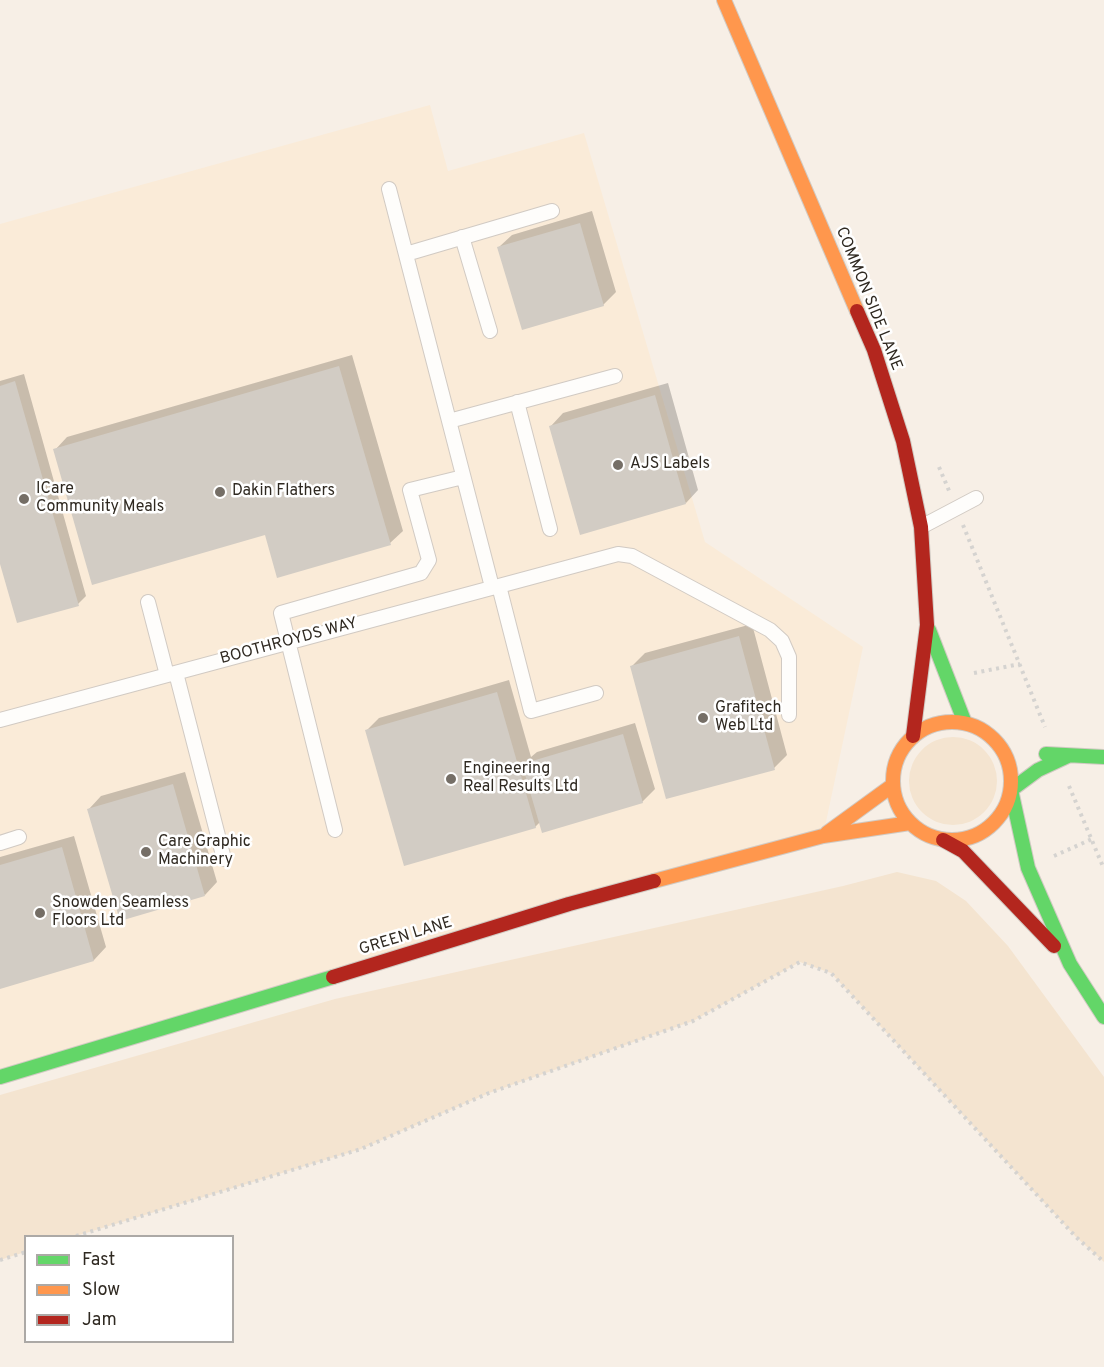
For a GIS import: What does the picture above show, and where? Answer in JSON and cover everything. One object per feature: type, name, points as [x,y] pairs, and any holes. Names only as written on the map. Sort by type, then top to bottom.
[{"type":"street","name":"COMMON SIDE LANE","points":[[724,0],[874,350],[903,441],[921,527],[927,625],[914,736]]},
{"type":"street","name":"COMMON SIDE LANE","points":[[927,625],[965,723]]},
{"type":"street","points":[[1011,744],[965,723],[951,722],[931,725],[904,746],[895,764],[893,785],[898,807],[910,823],[923,833],[943,840],[963,851],[1070,964]]},
{"type":"street","points":[[992,736],[1004,753],[1010,769],[1011,790],[1028,868],[1070,964],[1104,1017]]},
{"type":"street","points":[[1031,751],[1061,757],[1104,757]]},
{"type":"street","points":[[943,840],[967,839],[986,830],[1000,816],[1011,790],[1023,779],[1061,757]]},
{"type":"street","name":"GREEN LANE","points":[[823,836],[893,785]]},
{"type":"street","name":"GREEN LANE","points":[[0,1077],[569,904],[823,836],[910,823]]},
{"type":"lane","points":[[389,189],[463,477],[531,711],[596,693]]},
{"type":"lane","points":[[406,254],[552,211]]},
{"type":"lane","points":[[462,237],[490,331]]},
{"type":"lane","points":[[449,421],[615,376]]},
{"type":"lane","points":[[517,402],[550,529]]},
{"type":"lane","points":[[335,830],[281,613],[422,573],[429,560],[410,490],[463,477]]},
{"type":"lane","points":[[921,527],[976,498]]},
{"type":"lane","name":"BOOTHROYDS WAY","points":[[0,720],[618,554],[632,556],[770,630],[782,641],[789,657],[789,715]]},
{"type":"lane","points":[[148,602],[172,674],[224,859]]},
{"type":"lane","points":[[0,843],[19,837]]},
{"type":"path","points":[[938,464],[1020,664],[1061,757],[1104,869]]},
{"type":"path","points":[[948,678],[1020,664]]},
{"type":"path","points":[[1028,868],[1092,839]]},
{"type":"path","points":[[79,1235],[361,1149],[489,1093],[693,1021],[800,962],[831,973],[1076,1237],[1104,1262]]},
{"type":"path","points":[[0,1260],[24,1253]]},
{"type":"shaded area","points":[[430,105],[448,171],[584,133],[705,542],[863,647],[823,836],[0,1079],[0,224]]},
{"type":"shaded area","points":[[953,737],[970,741],[984,750],[993,764],[997,781],[993,798],[984,812],[970,821],[953,825],[936,821],[922,812],[913,798],[909,781],[913,764],[922,750],[936,741]]},
{"type":"shaded area","points":[[897,872],[936,881],[966,901],[1008,946],[1104,1077],[1104,1262],[1076,1237],[831,973],[800,962],[693,1021],[489,1093],[361,1149],[79,1235],[24,1235],[24,1252],[0,1260],[0,1095],[335,999]]},
{"type":"building","points":[[580,223],[604,306],[522,330],[497,247]]},
{"type":"building","name":"Dakin Flathers","points":[[339,366],[391,545],[277,578],[265,535],[92,585],[53,449]]},
{"type":"building","points":[[15,381],[79,606],[17,623],[0,564],[0,386]]},
{"type":"building","name":"AJS Labels","points":[[655,395],[686,504],[580,535],[549,426]]},
{"type":"building","name":"Grafitech Web Ltd","points":[[739,636],[775,770],[666,799],[630,666]]},
{"type":"building","name":"Engineering Real Results Ltd","points":[[497,692],[536,828],[404,866],[365,730]]},
{"type":"building","points":[[623,734],[643,803],[542,833],[522,764]]},
{"type":"building","name":"Care Graphic Machinery","points":[[173,784],[205,896],[120,921],[87,809]]},
{"type":"building","name":"Snowden Seamless Floors Ltd","points":[[62,847],[94,961],[0,989],[0,865]]},
{"type":"traffic: fast","points":[[929,630],[965,723]]},
{"type":"traffic: fast","points":[[1046,754],[1104,757]]},
{"type":"traffic: fast","points":[[1068,756],[1038,770],[1011,790],[1028,868],[1070,964],[1104,1017]]},
{"type":"traffic: fast","points":[[0,1077],[333,977]]},
{"type":"traffic: slow","points":[[724,0],[857,311]]},
{"type":"traffic: slow","points":[[952,722],[975,727],[994,739],[1006,758],[1011,781],[1006,804],[994,823],[975,835],[952,840],[929,835],[910,823],[898,804],[893,781],[898,758],[910,739],[929,727],[952,722]]},
{"type":"traffic: slow","points":[[827,833],[893,785]]},
{"type":"traffic: slow","points":[[654,881],[823,836],[910,823]]},
{"type":"traffic: jam","points":[[857,311],[874,350],[903,441],[921,527],[927,625],[913,736]]},
{"type":"traffic: jam","points":[[943,840],[963,851],[1054,946]]},
{"type":"traffic: jam","points":[[333,977],[569,904],[654,881]]},
{"type":"place","name":"AJS Labels","points":[[618,465]]},
{"type":"place","name":"Dakin Flathers","points":[[220,492]]},
{"type":"place","name":"ICare Community Meals","points":[[24,499]]},
{"type":"place","name":"Grafitech Web Ltd","points":[[703,718]]},
{"type":"place","name":"Engineering Real Results Ltd","points":[[451,779]]},
{"type":"place","name":"Care Graphic Machinery","points":[[146,852]]},
{"type":"place","name":"Snowden Seamless Floors Ltd","points":[[40,913]]}]
